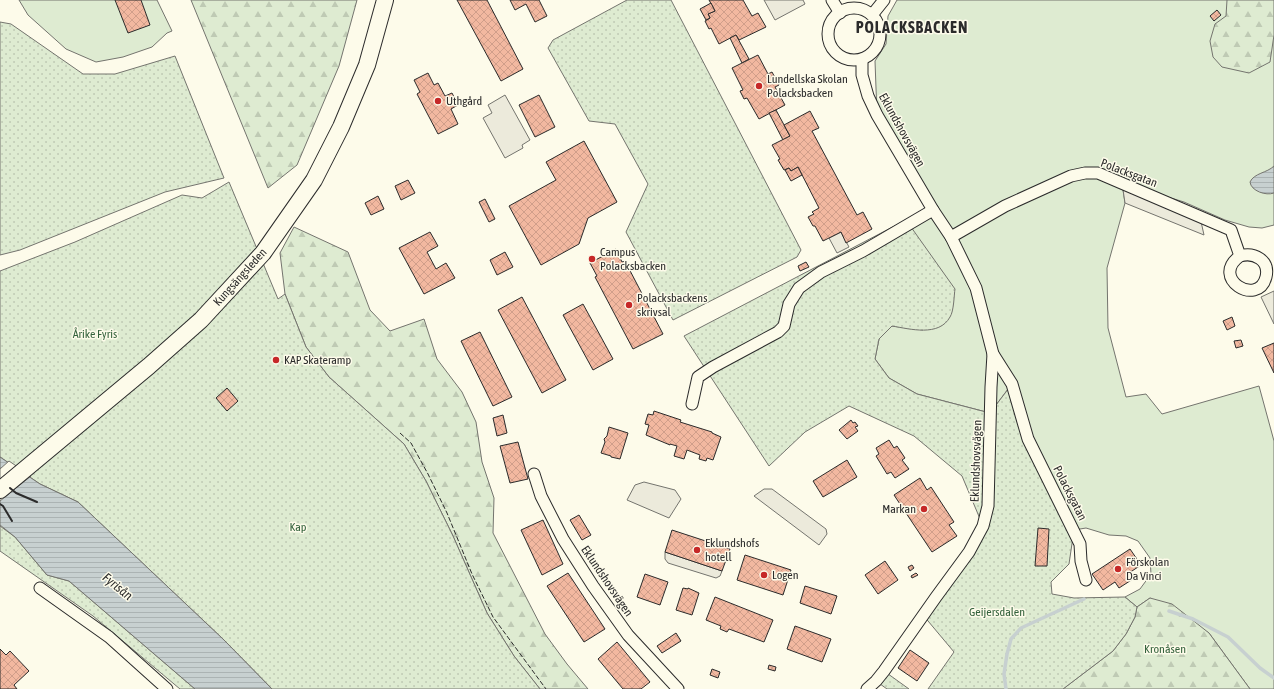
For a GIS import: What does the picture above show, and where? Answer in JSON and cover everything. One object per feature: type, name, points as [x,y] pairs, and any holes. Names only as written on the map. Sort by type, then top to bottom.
[{"type":"main road","name":"Kungsängsleden","points":[[2,488],[150,366],[201,320],[263,253],[314,180],[341,127],[367,65],[385,0]]},
{"type":"street","points":[[832,0],[840,13]]},
{"type":"street","points":[[872,15],[884,0]]},
{"type":"street","points":[[848,9],[857,9],[872,15],[880,32],[879,41],[870,54],[862,59],[849,60],[841,57],[835,52],[830,44],[828,36],[829,27],[834,18],[848,9]]},
{"type":"street","name":"Eklundshovsvägen","points":[[862,59],[862,75],[877,115],[933,210],[951,237],[976,288],[993,354],[988,506],[983,526],[969,552],[884,671],[867,689]]},
{"type":"street","name":"Polacksgatan","points":[[951,237],[1004,206],[1071,176],[1084,172],[1098,172],[1231,230],[1240,256]]},
{"type":"street","points":[[692,404],[698,377],[713,367],[778,332],[784,326],[789,304],[799,288],[821,272],[863,251],[933,210]]},
{"type":"street","name":"Polacksgatan","points":[[993,354],[1012,384],[1028,439],[1080,544],[1086,580]]},
{"type":"street","name":"Eklundshovsvägen","points":[[534,474],[541,496],[563,540],[592,586],[628,635],[678,689]]},
{"type":"street","points":[[40,588],[109,637],[167,689]]},
{"type":"green space","points":[[19,0],[157,0],[172,31],[167,33],[152,47],[123,57],[96,62],[66,49],[28,15]]},
{"type":"green space","points":[[191,0],[357,0],[339,66],[297,165],[268,188]]},
{"type":"green space","points":[[627,0],[671,0],[801,250],[797,257],[673,320],[626,232],[648,184],[615,124],[589,121],[548,48],[553,40]]},
{"type":"green space","points":[[897,0],[1274,0],[1274,225],[1262,228],[1249,227],[1225,220],[1184,202],[1122,183],[1125,203],[1107,268],[1108,328],[1126,397],[1146,394],[1162,414],[1259,386],[1274,441],[1274,689],[1250,689],[1209,633],[1150,598],[1137,607],[1125,597],[1140,589],[1151,574],[1150,558],[1138,541],[1126,536],[1109,535],[1086,528],[1074,530],[1028,439],[1011,385],[990,413],[917,394],[889,378],[875,359],[879,339],[892,326],[923,330],[909,224],[933,210],[877,115],[875,61],[886,44],[888,16]]},
{"type":"green space","points":[[1227,0],[1274,0],[1274,35],[1270,62],[1249,73],[1222,67],[1213,57],[1210,41],[1215,24],[1226,16]]},
{"type":"green space","points":[[0,22],[11,24],[83,74],[115,74],[175,56],[224,178],[165,192],[20,250],[0,255]]},
{"type":"green space","name":"Kap","points":[[229,182],[278,299],[285,294],[306,347],[329,377],[404,444],[426,481],[453,536],[487,613],[514,656],[540,689],[272,689],[224,640],[78,502],[40,484],[0,457],[0,271],[75,242],[182,195],[202,198]]},
{"type":"green space","name":"Geijersdalen","points":[[906,220],[955,289],[954,303],[950,317],[939,327],[915,330],[892,326],[879,339],[875,359],[889,378],[917,394],[990,413],[1012,384],[1028,439],[1074,530],[1069,564],[1051,582],[1052,594],[1074,598],[1125,597],[1137,607],[1135,617],[1126,634],[1113,651],[1063,689],[928,689],[954,652],[923,615],[983,526],[962,476],[914,436],[849,406],[805,432],[769,466],[684,336]]},
{"type":"green space","points":[[294,227],[348,252],[370,310],[390,331],[424,319],[437,359],[462,392],[476,422],[482,462],[494,498],[493,533],[545,634],[588,689],[540,689],[514,656],[487,613],[453,536],[426,481],[404,444],[329,377],[306,347],[285,294],[280,253]]},
{"type":"green space","points":[[0,526],[15,537],[47,575],[69,581],[195,689],[180,689],[93,616],[0,551]]},
{"type":"green space","name":"Kronåsen","points":[[1150,598],[1172,604],[1209,633],[1250,689],[1063,689],[1113,651],[1126,634],[1135,617],[1137,607]]},
{"type":"green space","points":[[884,671],[909,689],[887,689],[876,681]]},
{"type":"shaded area","points":[[764,0],[803,0],[805,4],[775,20]]},
{"type":"shaded area","points":[[505,95],[530,140],[522,145],[523,148],[505,158],[483,118],[492,113],[488,105]]},
{"type":"shaded area","points":[[1122,183],[1200,217],[1204,235],[1125,203]]},
{"type":"shaded area","points":[[841,232],[849,247],[837,253],[829,238]]},
{"type":"shaded area","points":[[1274,291],[1274,324],[1261,297]]},
{"type":"shaded area","points":[[644,482],[675,490],[681,499],[669,518],[627,500],[635,485]]},
{"type":"shaded area","points":[[764,489],[772,489],[826,529],[827,534],[819,545],[754,496]]},
{"type":"shaded area","points":[[665,552],[722,571],[720,576],[716,578],[668,563],[665,559]]},
{"type":"water","points":[[1274,166],[1274,193],[1267,194],[1259,192],[1253,188],[1250,182],[1252,179]]},
{"type":"water","name":"Fyrisån","points":[[0,457],[40,484],[78,502],[224,640],[272,689],[195,689],[69,581],[47,575],[15,537],[0,525]]},
{"type":"pier","points":[[9,461],[31,476],[0,501],[0,469]]},
{"type":"building","points":[[115,0],[141,0],[150,25],[128,33]]},
{"type":"building","points":[[457,0],[487,0],[523,69],[501,81]]},
{"type":"building","points":[[510,0],[539,0],[547,16],[535,22],[526,4],[515,10]]},
{"type":"building","points":[[709,0],[743,0],[752,16],[758,13],[766,27],[739,40],[736,35],[719,44],[711,28],[709,29],[705,21],[710,18],[708,14],[715,11]]},
{"type":"building","points":[[711,3],[715,11],[708,14],[710,18],[706,20],[700,9]]},
{"type":"building","points":[[1217,10],[1221,15],[1214,21],[1210,16]]},
{"type":"building","points":[[736,35],[749,59],[742,63],[730,38]]},
{"type":"building","name":"Lundellska Skolan Polacksbacken","points":[[758,55],[768,74],[772,72],[779,85],[775,87],[785,105],[759,119],[747,98],[744,99],[740,91],[743,90],[732,68]]},
{"type":"building","name":"Uthgård","points":[[428,73],[434,85],[438,83],[445,96],[452,93],[458,105],[451,109],[458,124],[438,134],[417,94],[420,92],[414,80]]},
{"type":"building","points":[[539,95],[555,127],[535,137],[519,105]]},
{"type":"building","points":[[776,110],[790,136],[783,140],[769,113]]},
{"type":"building","points":[[810,111],[819,128],[812,131],[857,215],[863,212],[872,229],[846,243],[841,232],[823,241],[808,217],[814,214],[812,212],[819,208],[798,167],[791,171],[789,168],[784,170],[772,145],[790,136],[784,125]]},
{"type":"building","points":[[584,141],[617,202],[588,218],[579,244],[541,265],[509,206],[556,180],[546,162]]},
{"type":"building","points":[[798,167],[802,175],[791,181],[785,170],[789,168],[791,171]]},
{"type":"building","points":[[408,180],[415,193],[401,200],[395,186]]},
{"type":"building","points":[[378,196],[384,209],[371,215],[365,203]]},
{"type":"building","points":[[485,199],[495,219],[489,222],[479,202]]},
{"type":"building","points":[[430,232],[438,246],[427,252],[436,269],[446,263],[455,278],[424,294],[399,248]]},
{"type":"building","name":"Polacksbackens skrivsal","points":[[616,249],[622,262],[625,261],[663,334],[633,349],[595,277],[597,276],[590,263]]},
{"type":"building","points":[[505,252],[513,267],[497,275],[490,260]]},
{"type":"building","points":[[806,262],[809,267],[800,271],[798,266]]},
{"type":"building","points":[[522,297],[566,380],[542,393],[498,310]]},
{"type":"building","points":[[583,304],[613,359],[593,370],[563,315]]},
{"type":"building","points":[[1232,317],[1235,326],[1227,330],[1223,321]]},
{"type":"building","points":[[480,332],[512,397],[493,406],[461,341]]},
{"type":"building","points":[[1241,340],[1243,346],[1236,348],[1234,341]]},
{"type":"building","points":[[1274,343],[1274,373],[1262,348]]},
{"type":"building","points":[[227,388],[238,401],[227,411],[216,398]]},
{"type":"building","points":[[654,411],[681,420],[680,422],[712,432],[721,437],[713,460],[707,458],[706,461],[699,459],[700,455],[687,450],[684,459],[674,456],[677,446],[670,445],[646,435],[649,425],[645,424],[648,414],[653,415]]},
{"type":"building","points":[[503,415],[507,433],[497,436],[493,418]]},
{"type":"building","points":[[851,420],[858,426],[855,427],[858,431],[847,439],[839,430]]},
{"type":"building","points":[[609,427],[628,433],[620,459],[601,453],[605,442],[604,439],[607,436]]},
{"type":"building","points":[[889,440],[894,448],[897,446],[905,458],[902,460],[909,469],[895,478],[891,472],[887,474],[876,456],[879,454],[876,448]]},
{"type":"building","points":[[518,442],[528,479],[510,483],[500,446]]},
{"type":"building","points":[[847,460],[857,477],[823,497],[813,481]]},
{"type":"building","name":"Markan","points":[[920,478],[927,490],[931,487],[954,522],[949,525],[957,536],[932,552],[894,495]]},
{"type":"building","points":[[579,515],[591,535],[582,540],[570,520]]},
{"type":"building","points":[[543,520],[563,564],[542,575],[521,530]]},
{"type":"building","points":[[1038,528],[1049,529],[1047,566],[1035,566]]},
{"type":"building","name":"Eklundshofs hotell","points":[[672,530],[730,549],[722,571],[665,552]]},
{"type":"building","points":[[1130,549],[1141,565],[1129,573],[1133,579],[1119,588],[1115,582],[1103,590],[1092,574]]},
{"type":"building","name":"Logen","points":[[745,555],[791,570],[783,595],[737,580]]},
{"type":"building","points":[[885,561],[898,580],[878,594],[865,575]]},
{"type":"building","points":[[912,565],[914,568],[910,571],[908,567]]},
{"type":"building","points":[[568,573],[605,629],[584,642],[547,586]]},
{"type":"building","points":[[916,573],[918,575],[912,578],[911,576]]},
{"type":"building","points":[[645,574],[668,582],[660,605],[637,597]]},
{"type":"building","points":[[805,586],[837,596],[831,614],[800,603]]},
{"type":"building","points":[[683,588],[688,588],[699,593],[692,615],[676,610]]},
{"type":"building","points":[[715,597],[773,620],[764,642],[729,629],[727,632],[720,629],[721,626],[706,620]]},
{"type":"building","points":[[795,626],[831,639],[822,662],[787,649]]},
{"type":"building","points":[[676,633],[681,641],[662,653],[657,646]]},
{"type":"building","points":[[617,642],[650,682],[641,689],[623,689],[598,659]]},
{"type":"building","points":[[0,649],[6,655],[10,651],[29,671],[14,685],[17,689],[0,689]]},
{"type":"building","points":[[910,650],[929,663],[917,681],[898,668]]},
{"type":"building","points":[[769,665],[776,667],[775,671],[768,669]]},
{"type":"building","points":[[712,669],[720,672],[718,678],[710,675]]},
{"type":"waterway","points":[[1006,689],[1004,674],[1011,639],[1021,628],[1084,599]]},
{"type":"waterway","points":[[1169,611],[1193,619],[1228,637],[1260,668],[1274,678]]},
{"type":"fence","points":[[400,433],[411,443],[428,474],[447,513],[472,574],[493,617],[546,689]]},
{"type":"wall","points":[[10,488],[16,493],[37,502]]},
{"type":"wall","points":[[0,504],[3,506],[12,521]]},
{"type":"place","name":"Lundellska Skolan Polacksbacken","points":[[759,86]]},
{"type":"place","name":"Uthgård","points":[[438,101]]},
{"type":"place","name":"Campus Polacksbacken","points":[[592,259]]},
{"type":"place","name":"Polacksbackens skrivsal","points":[[629,305]]},
{"type":"place","name":"KAP Skateramp","points":[[276,360]]},
{"type":"place","name":"Markan","points":[[924,509]]},
{"type":"place","name":"Eklundshofs hotell","points":[[697,550]]},
{"type":"place","name":"Förskolan Da Vinci","points":[[1118,569]]},
{"type":"place","name":"Logen","points":[[764,575]]},
{"type":"district","name":"POLACKSBACKEN","points":[[912,27]]},
{"type":"park label","name":"Årike Fyris","points":[[95,334]]}]
